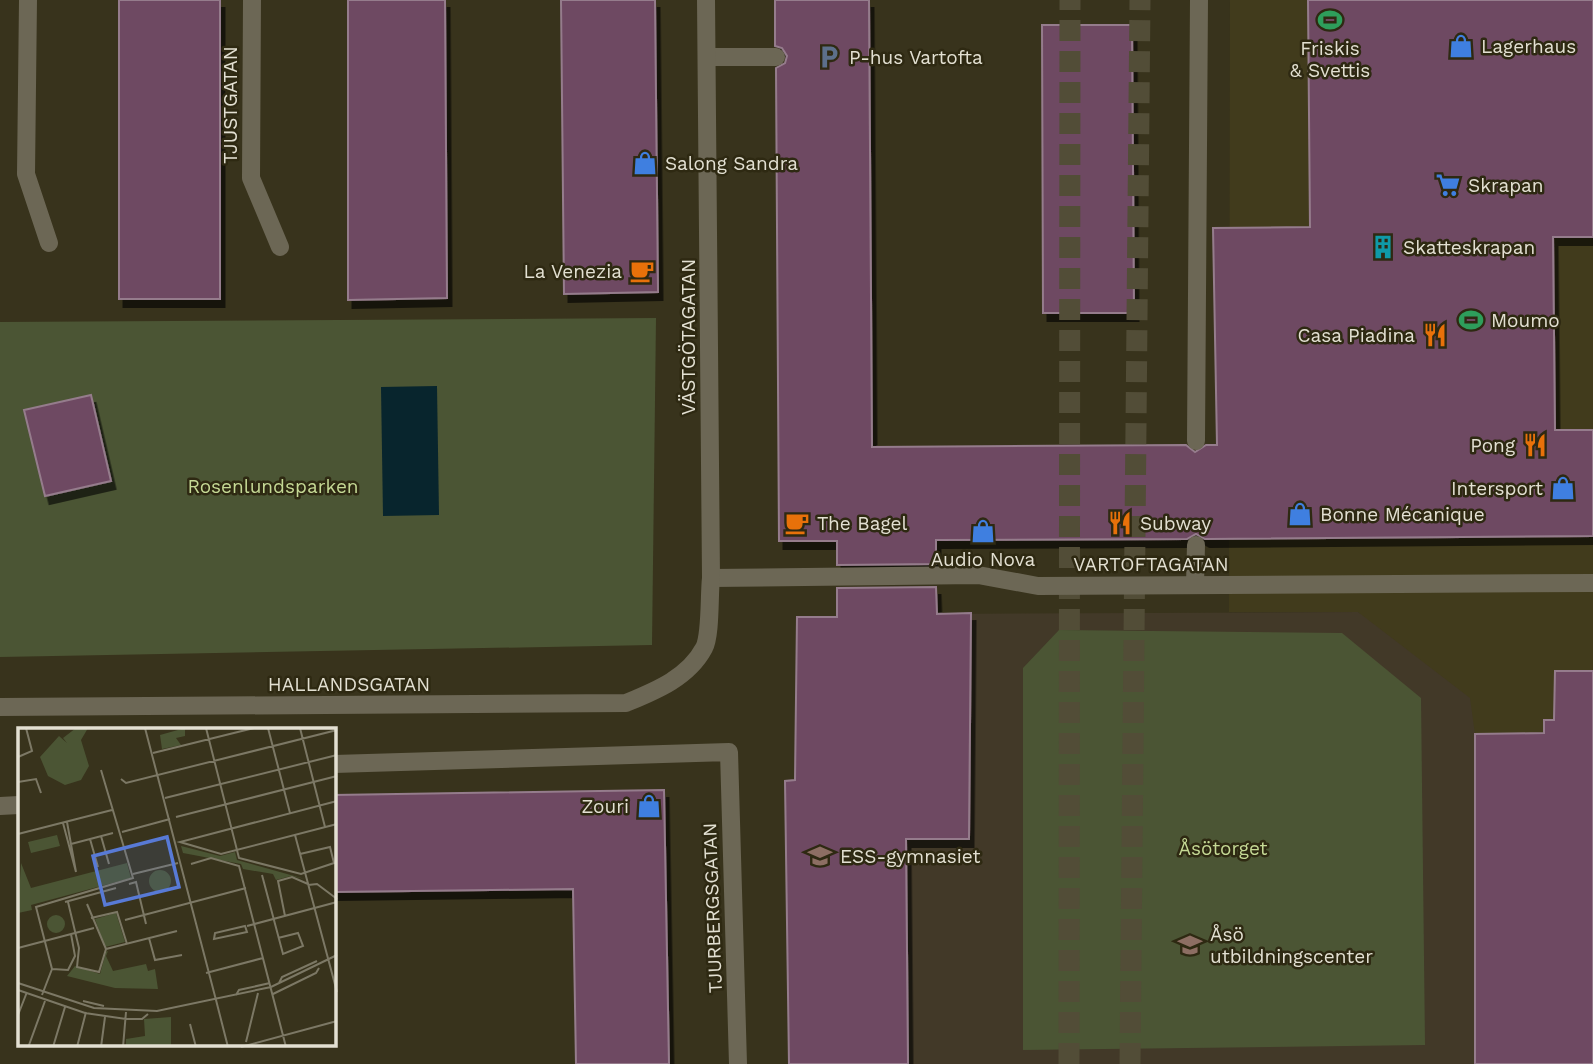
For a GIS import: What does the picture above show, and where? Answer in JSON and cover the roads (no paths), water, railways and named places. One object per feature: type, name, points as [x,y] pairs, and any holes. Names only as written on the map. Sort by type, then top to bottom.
[{"type":"street","points":[[28,0],[26,174],[49,243]]},
{"type":"street","name":"TJUSTGATAN","points":[[252,0],[251,178],[280,247]]},
{"type":"street","name":"VÄSTGÖTAGATAN","points":[[687,667],[705,646],[711,578],[706,0]]},
{"type":"street","points":[[1196,441],[1199,0]]},
{"type":"street","points":[[707,57],[776,57]]},
{"type":"street","points":[[1195,585],[1196,545]]},
{"type":"street","name":"VARTOFTAGATAN","points":[[711,578],[978,575],[1038,586],[1593,583]]},
{"type":"street","name":"HALLANDSGATAN","points":[[0,707],[626,703],[669,685],[687,667]]},
{"type":"street","name":"TJURBERGSGATAN","points":[[336,764],[729,751],[738,1064]]},
{"type":"street","points":[[0,806],[18,805]]},
{"type":"water","points":[[437,386],[439,515],[383,516],[381,387]]},
{"type":"tunnel","points":[[1069,1064],[1070,0]]},
{"type":"tunnel","points":[[1130,1064],[1140,0]]},
{"type":"place","name":"Friskis & Svettis","points":[[1330,20]]},
{"type":"place","name":"Lagerhaus","points":[[1461,46]]},
{"type":"place","name":"P-hus Vartofta","points":[[829,57]]},
{"type":"place","name":"Salong Sandra","points":[[645,163]]},
{"type":"place","name":"Skrapan","points":[[1448,185]]},
{"type":"place","name":"Skatteskrapan","points":[[1383,247]]},
{"type":"place","name":"La Venezia","points":[[642,271]]},
{"type":"place","name":"Moumo","points":[[1471,320]]},
{"type":"place","name":"Casa Piadina","points":[[1435,335]]},
{"type":"place","name":"Pong","points":[[1535,445]]},
{"type":"place","name":"Intersport","points":[[1563,488]]},
{"type":"place","name":"Bonne Mécanique","points":[[1300,514]]},
{"type":"place","name":"The Bagel","points":[[797,523]]},
{"type":"place","name":"Subway","points":[[1120,523]]},
{"type":"place","name":"Audio Nova","points":[[983,531]]},
{"type":"place","name":"Zouri","points":[[649,806]]},
{"type":"place","name":"ESS-gymnasiet","points":[[820,856]]},
{"type":"place","name":"Åsö utbildningscenter","points":[[1190,945]]},
{"type":"park label","name":"Rosenlundsparken","points":[[273,486]]},
{"type":"park label","name":"Åsötorget","points":[[1223,848]]}]
